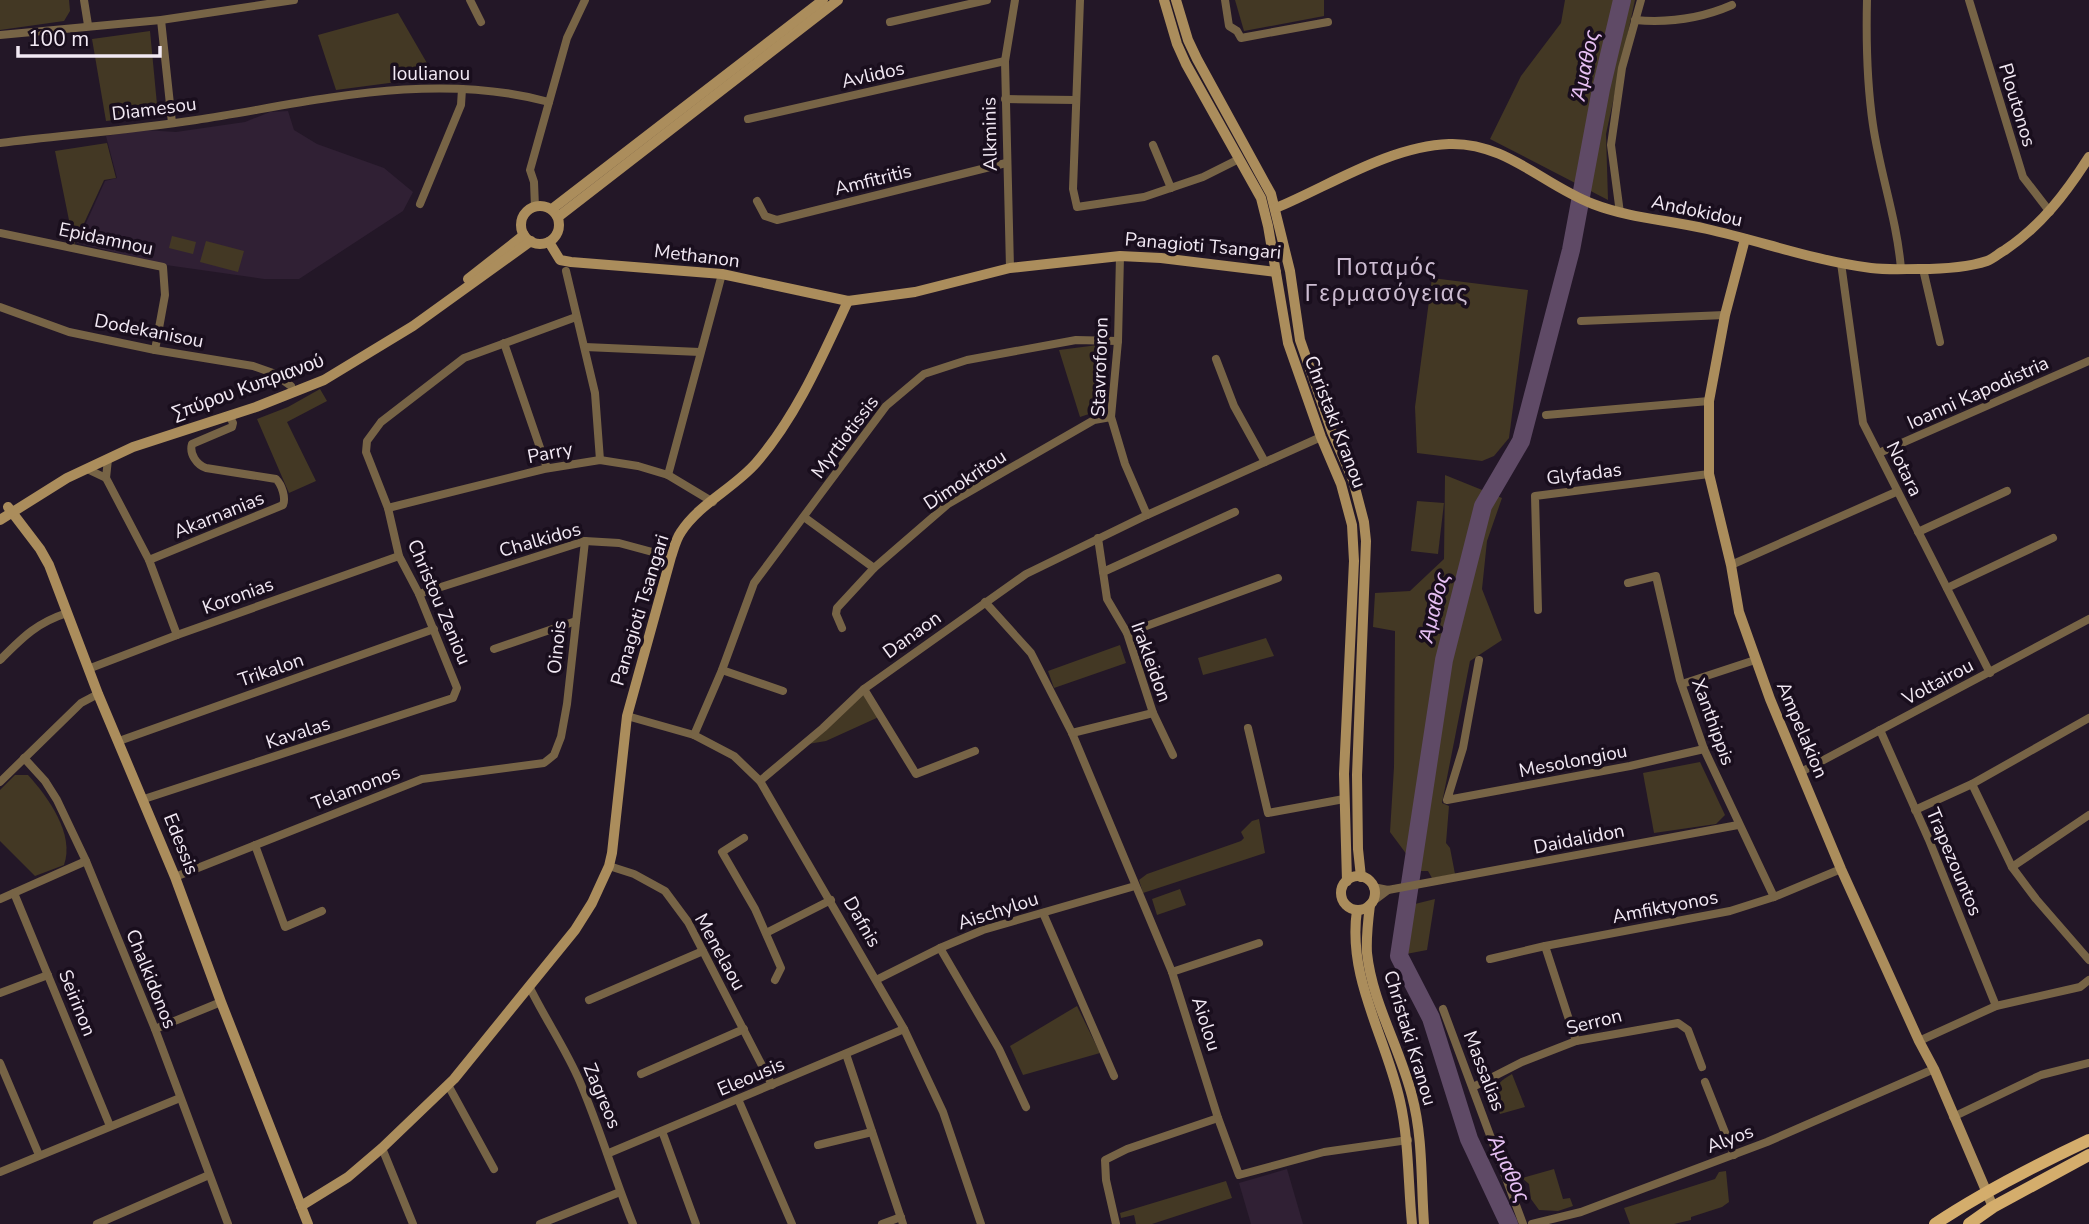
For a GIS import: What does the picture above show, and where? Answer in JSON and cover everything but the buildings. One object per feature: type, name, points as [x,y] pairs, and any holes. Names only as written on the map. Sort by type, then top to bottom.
[{"type":"main road","points":[[555,213],[823,0]]},
{"type":"main road","points":[[555,213],[838,0]]},
{"type":"main road","name":"Christaki Kranou","points":[[1164,0],[1186,64],[1261,198],[1288,343],[1348,505],[1354,541],[1344,799],[1347,881]]},
{"type":"main road","name":"Christaki Kranou","points":[[1176,0],[1197,59],[1264,179],[1276,208],[1290,271],[1300,340],[1332,432],[1353,480],[1365,531],[1357,775],[1361,877]]},
{"type":"main road","name":"Andokidou","points":[[1276,208],[1340,176],[1413,151],[1448,144],[1477,146],[1499,152],[1562,189],[1594,205],[1620,213],[1709,229],[1841,263],[1874,268],[1941,269],[1988,261],[2017,241],[2050,212],[2089,157]]},
{"type":"main road","points":[[534,206],[547,206],[555,213],[558,233],[549,242],[537,244],[527,238],[522,220],[524,214],[534,206]]},
{"type":"main road","name":"Σπύρου Κυπριανού","points":[[0,520],[7,510],[64,473],[130,442],[253,401],[320,375],[410,320],[527,238]]},
{"type":"main road","name":"Σπύρου Κυπριανού","points":[[7,510],[133,447],[311,385],[351,366],[453,299],[527,238]]},
{"type":"main road","name":"Ampelakion","points":[[1745,239],[1725,315],[1710,401],[1709,474],[1740,612],[1755,660],[1840,869],[1934,1069],[1993,1207]]},
{"type":"main road","name":"Methanon","points":[[549,242],[560,260],[722,274],[848,301]]},
{"type":"main road","name":"Panagioti Tsangari","points":[[301,1206],[348,1177],[448,1084],[575,930],[609,866],[627,716],[671,556],[680,534],[689,521],[754,466],[780,433],[848,301],[915,292],[1010,268],[1120,256],[1161,258],[1276,272]]},
{"type":"main road","name":"Edessis","points":[[7,510],[40,549],[67,612],[98,694],[176,877],[221,1002],[301,1206]]},
{"type":"main road","points":[[1361,877],[1367,879],[1375,896],[1371,903],[1357,910],[1348,906],[1342,899],[1342,890],[1347,881],[1361,877]]},
{"type":"main road","name":"Christaki Kranou","points":[[1371,903],[1367,934],[1372,979],[1412,1095],[1418,1134],[1424,1224]]},
{"type":"main road","name":"Christaki Kranou","points":[[1357,910],[1355,938],[1361,982],[1400,1099],[1412,1224]]},
{"type":"main road","points":[[1934,1224],[1972,1199],[1986,1195],[2046,1160],[2089,1140]]},
{"type":"main road","points":[[1969,1224],[1993,1207],[2089,1155]]},
{"type":"main road","points":[[301,1206],[308,1224]]},
{"type":"street","points":[[84,0],[88,25]]},
{"type":"street","points":[[0,35],[161,20],[251,3],[294,0]]},
{"type":"street","points":[[470,0],[481,22]]},
{"type":"street","points":[[534,206],[534,182],[530,170],[567,38],[585,0]]},
{"type":"street","points":[[890,22],[987,0]]},
{"type":"street","name":"Alkminis","points":[[1010,268],[1004,99],[1005,61],[1015,0]]},
{"type":"street","points":[[1080,0],[1073,189],[1077,207],[1144,197],[1203,177],[1239,159]]},
{"type":"street","points":[[1225,0],[1229,26],[1241,37],[1328,22]]},
{"type":"street","points":[[1620,213],[1611,145],[1622,68],[1641,0]]},
{"type":"street","points":[[1867,0],[1866,41],[1873,125],[1899,247],[1901,269]]},
{"type":"street","name":"Ploutonos","points":[[1969,0],[2022,177],[2050,212]]},
{"type":"street","points":[[1635,20],[1681,20],[1710,14],[1731,5]]},
{"type":"street","points":[[161,20],[172,123]]},
{"type":"street","name":"Avlidos","points":[[748,119],[1005,61]]},
{"type":"street","name":"Ioulianou","points":[[312,102],[418,87],[462,89],[530,97],[549,102]]},
{"type":"street","points":[[420,204],[461,105],[462,89]]},
{"type":"street","points":[[1004,99],[1076,100]]},
{"type":"street","name":"Diamesou","points":[[0,143],[172,123],[312,102]]},
{"type":"street","points":[[1153,145],[1171,188]]},
{"type":"street","name":"Amfitritis","points":[[757,201],[765,216],[777,220],[1006,163]]},
{"type":"street","name":"Epidamnou","points":[[0,233],[163,267],[165,295],[155,350]]},
{"type":"street","name":"Stavroforon","points":[[1120,256],[1118,341],[1111,417],[1125,464],[1147,515]]},
{"type":"street","name":"Notara","points":[[1841,263],[1863,423],[1990,673]]},
{"type":"street","points":[[1923,269],[1940,342]]},
{"type":"street","points":[[566,271],[595,393],[600,460]]},
{"type":"street","name":"Panagioti Tsangari","points":[[1276,272],[1290,271]]},
{"type":"street","points":[[668,475],[722,274]]},
{"type":"street","name":"Dodekanisou","points":[[0,307],[69,332],[253,366],[273,373],[291,386]]},
{"type":"street","points":[[1581,321],[1725,315]]},
{"type":"street","name":"Christou Zeniou","points":[[457,691],[419,594],[399,556],[387,508],[366,452],[369,436],[381,422],[464,358],[576,317]]},
{"type":"street","name":"Myrtiotissis","points":[[694,735],[722,670],[754,583],[886,406],[924,374],[967,360],[1076,340],[1118,341]]},
{"type":"street","points":[[504,343],[547,468]]},
{"type":"street","points":[[585,347],[700,352]]},
{"type":"street","points":[[1216,359],[1234,406],[1265,462]]},
{"type":"street","name":"Ioanni Kapodistria","points":[[1879,453],[2089,361]]},
{"type":"street","points":[[1546,415],[1710,401]]},
{"type":"street","name":"Akarnanias","points":[[149,560],[283,505],[281,485],[276,479],[206,468],[198,464],[191,451],[192,444],[232,427],[233,422],[229,415]]},
{"type":"street","name":"Dimokritou","points":[[842,628],[836,614],[837,608],[874,568],[948,504],[1094,420],[1111,417]]},
{"type":"street","name":"Danaon","points":[[760,781],[864,689],[1026,574],[1147,515],[1321,437]]},
{"type":"street","points":[[108,459],[106,478],[149,560],[177,635]]},
{"type":"street","name":"Parry","points":[[387,508],[547,468],[600,460],[638,466],[668,475],[713,502]]},
{"type":"street","points":[[87,469],[106,478]]},
{"type":"street","name":"Glyfadas","points":[[1538,610],[1535,496],[1709,474]]},
{"type":"street","points":[[1918,532],[2007,491]]},
{"type":"street","points":[[1731,565],[1896,492]]},
{"type":"street","points":[[1103,572],[1235,512]]},
{"type":"street","points":[[804,517],[874,568]]},
{"type":"street","name":"Irakleidon","points":[[1098,538],[1107,599],[1127,633],[1153,713],[1173,755]]},
{"type":"street","points":[[1947,588],[2053,538]]},
{"type":"street","name":"Chalkidos","points":[[419,594],[585,541],[618,542],[671,556]]},
{"type":"street","name":"Oinois","points":[[554,755],[561,737],[567,704],[585,541]]},
{"type":"street","name":"Koronias","points":[[88,669],[399,556]]},
{"type":"street","name":"Xanthippis","points":[[1628,583],[1657,576],[1682,684],[1704,749],[1774,897]]},
{"type":"street","points":[[1127,633],[1278,578]]},
{"type":"street","name":"Aiolou","points":[[985,602],[1031,653],[1072,733],[1172,972],[1239,1175],[1324,1152],[1406,1141]]},
{"type":"street","points":[[0,660],[34,627],[67,612]]},
{"type":"street","name":"Voltairou","points":[[1801,772],[2089,619]]},
{"type":"street","points":[[494,649],[576,621]]},
{"type":"street","name":"Trikalon","points":[[119,741],[434,629]]},
{"type":"street","name":"Mesolongiou","points":[[1479,660],[1463,748],[1447,800],[1620,768],[1704,749]]},
{"type":"street","points":[[1682,684],[1755,660]]},
{"type":"street","points":[[722,670],[783,691]]},
{"type":"street","points":[[864,689],[916,774],[975,751]]},
{"type":"street","name":"Kavalas","points":[[144,799],[453,698],[457,691]]},
{"type":"street","points":[[0,782],[81,703],[98,694]]},
{"type":"street","points":[[1072,733],[1153,713]]},
{"type":"street","name":"Dafnis","points":[[627,716],[694,735],[734,756],[760,781],[904,1029],[943,1112],[981,1224]]},
{"type":"street","points":[[1915,810],[1972,784],[2089,718]]},
{"type":"street","points":[[1248,728],[1268,813],[1344,799]]},
{"type":"street","name":"Trapezountos","points":[[1880,730],[1996,1006]]},
{"type":"street","name":"Telamonos","points":[[176,877],[422,779],[544,763],[554,755]]},
{"type":"street","name":"Chalkidonos","points":[[24,758],[45,781],[57,800],[86,861],[155,1029],[228,1224]]},
{"type":"street","points":[[1972,784],[2011,867],[2089,960]]},
{"type":"street","points":[[2011,867],[2089,815]]},
{"type":"street","name":"Daidalidon","points":[[1388,890],[1738,825]]},
{"type":"street","points":[[744,838],[722,852],[755,909],[781,968],[775,981]]},
{"type":"street","points":[[255,845],[285,927],[321,911]]},
{"type":"street","points":[[0,898],[86,861]]},
{"type":"street","name":"Menelaou","points":[[609,866],[634,874],[665,891],[688,922],[772,1085]]},
{"type":"street","name":"Amfiktyonos","points":[[1490,959],[1730,911],[1774,897],[1840,869]]},
{"type":"street","name":"Aischylou","points":[[876,980],[983,930],[1135,886]]},
{"type":"street","points":[[1373,887],[1388,890]]},
{"type":"street","points":[[1371,903],[1388,890]]},
{"type":"street","name":"Seirinon","points":[[14,893],[110,1126]]},
{"type":"street","points":[[766,933],[831,900]]},
{"type":"street","points":[[1043,913],[1114,1076]]},
{"type":"street","points":[[1172,972],[1259,943]]},
{"type":"street","points":[[1545,946],[1576,1041]]},
{"type":"street","points":[[940,948],[999,1049],[1026,1107]]},
{"type":"street","points":[[589,1000],[703,951]]},
{"type":"street","points":[[0,993],[48,975]]},
{"type":"street","points":[[1919,1041],[1996,1006],[2080,987],[2089,979]]},
{"type":"street","name":"Zagreos","points":[[529,986],[578,1078],[609,1153],[633,1224]]},
{"type":"street","points":[[155,1029],[221,1002]]},
{"type":"street","name":"Massalias","points":[[1443,1009],[1523,1224]]},
{"type":"street","name":"Serron","points":[[1474,1087],[1522,1062],[1576,1041],[1678,1023],[1688,1030],[1702,1067]]},
{"type":"street","points":[[641,1074],[744,1029]]},
{"type":"street","name":"Eleousis","points":[[609,1153],[904,1029]]},
{"type":"street","points":[[846,1054],[902,1221],[882,1224]]},
{"type":"street","points":[[0,1063],[5,1087],[39,1155]]},
{"type":"street","points":[[1954,1117],[2040,1075],[2089,1063]]},
{"type":"street","name":"Alyos","points":[[1532,1224],[1605,1204],[1734,1155],[1934,1069]]},
{"type":"street","points":[[1705,1082],[1734,1155]]},
{"type":"street","points":[[448,1084],[494,1169]]},
{"type":"street","points":[[0,1172],[180,1098]]},
{"type":"street","points":[[738,1099],[792,1224]]},
{"type":"street","points":[[1116,1224],[1106,1180],[1105,1160],[1120,1152],[1218,1118]]},
{"type":"street","points":[[662,1131],[696,1224]]},
{"type":"street","points":[[818,1145],[872,1132]]},
{"type":"street","points":[[1406,1141],[1418,1134]]},
{"type":"street","points":[[382,1148],[413,1224]]},
{"type":"street","points":[[97,1224],[209,1175]]},
{"type":"street","points":[[540,1224],[620,1192]]},
{"type":"shaded area","points":[[0,0],[69,0],[70,11],[64,21],[0,30]]},
{"type":"shaded area","points":[[1235,0],[1324,0],[1324,16],[1244,31]]},
{"type":"shaded area","points":[[1565,0],[1635,0],[1606,134],[1608,200],[1490,139],[1521,76],[1561,23]]},
{"type":"shaded area","points":[[398,13],[435,77],[336,90],[318,35]]},
{"type":"shaded area","points":[[150,31],[158,115],[106,121],[92,39]]},
{"type":"shaded area","points":[[288,111],[294,130],[317,144],[384,168],[413,192],[403,211],[299,279],[264,279],[166,265],[77,243],[105,181],[117,178],[106,136],[144,130],[176,132],[245,122],[270,112]]},
{"type":"shaded area","points":[[107,143],[116,178],[104,180],[74,245],[55,151]]},
{"type":"shaded area","points":[[172,236],[196,242],[193,254],[169,248]]},
{"type":"shaded area","points":[[206,241],[244,251],[238,272],[200,262]]},
{"type":"shaded area","points":[[1432,278],[1528,290],[1509,438],[1494,456],[1482,461],[1417,453],[1415,407]]},
{"type":"shaded area","points":[[1098,345],[1107,355],[1102,405],[1098,411],[1080,417],[1059,350]]},
{"type":"shaded area","points":[[320,389],[327,401],[287,422],[316,481],[289,493],[257,419],[288,407]]},
{"type":"shaded area","points":[[1445,475],[1502,498],[1487,541],[1482,589],[1502,640],[1470,661],[1442,803],[1449,806],[1446,843],[1450,848],[1455,874],[1432,878],[1428,871],[1419,871],[1390,832],[1394,767],[1395,631],[1373,627],[1375,593],[1410,591],[1444,559]]},
{"type":"shaded area","points":[[1417,501],[1444,503],[1438,554],[1411,551]]},
{"type":"shaded area","points":[[1266,638],[1274,656],[1203,675],[1198,658]]},
{"type":"shaded area","points":[[1120,645],[1126,663],[1054,688],[1048,671]]},
{"type":"shaded area","points":[[864,689],[881,716],[826,741],[802,745]]},
{"type":"shaded area","points":[[1700,762],[1725,815],[1716,824],[1654,833],[1643,773]]},
{"type":"shaded area","points":[[15,775],[28,775],[44,794],[58,817],[66,841],[64,865],[35,876],[0,841],[0,790]]},
{"type":"shaded area","points":[[1259,819],[1265,853],[1143,893],[1139,880],[1147,874],[1241,841],[1244,838],[1241,832],[1252,821]]},
{"type":"shaded area","points":[[1180,889],[1186,905],[1157,915],[1152,899]]},
{"type":"shaded area","points":[[1435,899],[1427,950],[1406,954],[1415,904]]},
{"type":"shaded area","points":[[1077,1006],[1100,1053],[1023,1075],[1010,1046]]},
{"type":"shaded area","points":[[1512,1074],[1525,1107],[1500,1114],[1495,1095],[1497,1086]]},
{"type":"shaded area","points":[[1287,1169],[1303,1224],[1251,1224],[1239,1183]]},
{"type":"shaded area","points":[[1554,1169],[1563,1199],[1570,1198],[1573,1206],[1558,1211],[1539,1210],[1531,1199],[1529,1184],[1522,1178]]},
{"type":"shaded area","points":[[1726,1171],[1729,1202],[1722,1207],[1674,1224],[1630,1224],[1624,1208],[1715,1179],[1719,1172]]},
{"type":"shaded area","points":[[1226,1181],[1232,1198],[1152,1224],[1136,1224],[1134,1215],[1121,1218],[1120,1213]]},
{"type":"waterway","name":"Άμαθος","points":[[1509,1224],[1469,1139],[1431,1018],[1399,956],[1444,660],[1483,506],[1521,441],[1571,250],[1601,89],[1622,0]]},
{"type":"district","name":"Ποταμός Γερμασόγειας","points":[[1387,280]]}]
